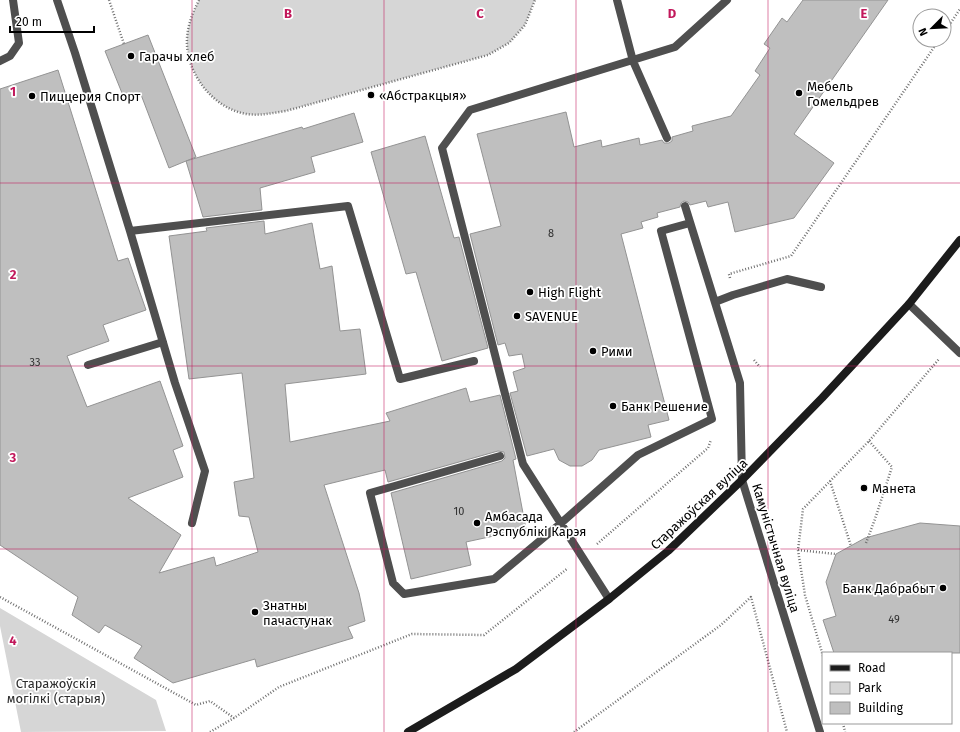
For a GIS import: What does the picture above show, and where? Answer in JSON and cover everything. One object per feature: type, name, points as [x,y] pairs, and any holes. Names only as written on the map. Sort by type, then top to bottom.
[{"type":"main road","name":"Старажоўская вуліца","points":[[408,732],[516,669],[609,599],[668,551],[742,480],[822,398],[909,304],[960,240]]},
{"type":"street","points":[[0,60],[10,56],[19,43],[13,0]]},
{"type":"street","points":[[57,0],[130,231],[162,342],[205,471],[192,523]]},
{"type":"street","points":[[617,0],[633,61],[667,138]]},
{"type":"street","points":[[609,599],[523,464],[442,148],[470,110],[675,47],[727,0]]},
{"type":"street","points":[[130,231],[348,206],[400,380],[474,361]]},
{"type":"street","name":"Камуністычная вуліца","points":[[685,206],[740,383],[742,480],[820,732]]},
{"type":"street","points":[[500,456],[370,493],[392,583],[404,594],[494,579],[560,524],[638,455],[712,419],[661,232],[690,223]]},
{"type":"street","points":[[715,302],[787,279],[821,287]]},
{"type":"street","points":[[909,304],[960,353]]},
{"type":"street","points":[[88,365],[162,342]]},
{"type":"path","points":[[109,0],[124,44]]},
{"type":"path","points":[[200,0],[191,18],[187,38],[187,52],[194,72],[206,92],[217,101],[245,114],[262,115],[286,111],[488,55],[509,43],[525,25],[535,0]]},
{"type":"path","points":[[952,21],[960,9]]},
{"type":"path","points":[[733,295],[729,274],[791,256],[934,48]]},
{"type":"path","points":[[822,653],[805,595],[798,550],[803,509],[869,441],[951,345]]},
{"type":"path","points":[[750,356],[760,367]]},
{"type":"path","points":[[210,732],[234,718],[279,686],[412,634],[484,635],[583,556],[708,448],[714,434]]},
{"type":"path","points":[[866,543],[892,467],[869,441]]},
{"type":"path","points":[[830,481],[851,546]]},
{"type":"path","points":[[798,550],[836,554]]},
{"type":"path","points":[[0,597],[196,705],[210,701],[234,718]]},
{"type":"path","points":[[574,732],[721,625],[751,597],[787,732]]},
{"type":"green space","points":[[199,0],[535,0],[525,25],[509,43],[488,55],[286,111],[256,115],[246,114],[222,104],[203,86],[196,75],[188,51],[187,38],[191,18]]},
{"type":"green space","name":"Старажоўскія могілкі (старыя)","points":[[0,608],[156,700],[166,731],[21,732],[0,626]]},
{"type":"building","points":[[803,0],[888,0],[794,134],[834,163],[794,218],[735,232],[728,202],[708,207],[706,201],[690,205],[688,202],[684,201],[681,203],[680,207],[657,213],[658,217],[641,222],[643,228],[621,234],[669,420],[648,425],[651,437],[599,450],[592,460],[582,466],[570,466],[559,460],[554,449],[527,456],[510,393],[518,391],[513,372],[525,368],[522,354],[509,356],[505,343],[498,345],[470,234],[501,226],[477,134],[566,112],[574,147],[601,140],[602,147],[639,138],[640,145],[662,140],[664,143],[669,143],[672,141],[672,137],[693,131],[692,126],[731,116],[760,75],[755,71],[770,48],[764,44],[782,18],[787,22]]},
{"type":"building","points":[[148,35],[196,157],[169,168],[140,92],[124,98],[105,51]]},
{"type":"building","points":[[58,70],[118,261],[128,258],[146,310],[103,325],[109,341],[67,356],[87,407],[160,381],[183,446],[173,450],[183,477],[128,498],[181,535],[159,573],[214,557],[216,566],[258,552],[249,517],[239,516],[234,482],[254,478],[242,373],[189,379],[169,236],[207,231],[206,228],[264,221],[265,234],[312,223],[320,269],[332,266],[340,331],[360,329],[366,374],[285,384],[290,442],[390,421],[386,413],[466,388],[470,402],[500,395],[516,459],[513,460],[526,529],[466,542],[471,565],[411,579],[391,493],[502,461],[505,458],[504,452],[498,451],[388,482],[385,470],[324,485],[359,593],[365,621],[348,627],[353,638],[257,667],[255,659],[173,683],[134,658],[142,646],[105,625],[99,633],[72,615],[78,597],[0,545],[0,89]]},
{"type":"building","points":[[354,113],[363,142],[311,157],[315,172],[260,188],[262,210],[203,217],[186,161],[302,127],[303,129]]},
{"type":"building","points":[[425,136],[454,238],[459,237],[488,348],[442,361],[416,272],[406,274],[371,152]]},
{"type":"building","points":[[920,523],[960,526],[960,653],[834,652],[823,620],[836,616],[826,582],[836,554],[865,538]]},
{"type":"place","name":"Гарачы хлеб","points":[[131,56]]},
{"type":"place","name":"Мебель Гомельдрев","points":[[799,93]]},
{"type":"place","name":"«Абстракцыя»","points":[[371,95]]},
{"type":"place","name":"Пиццерия Спорт","points":[[32,96]]},
{"type":"place","name":"High Flight","points":[[530,292]]},
{"type":"place","name":"SAVENUE","points":[[517,316]]},
{"type":"place","name":"Рими","points":[[593,351]]},
{"type":"place","name":"Банк Решение","points":[[613,406]]},
{"type":"place","name":"Манета","points":[[864,488]]},
{"type":"place","name":"Амбасада Рэспублікі Карэя","points":[[477,523]]},
{"type":"place","name":"Банк Дабрабыт","points":[[943,588]]},
{"type":"place","name":"Знатны пачастунак","points":[[255,612]]}]
